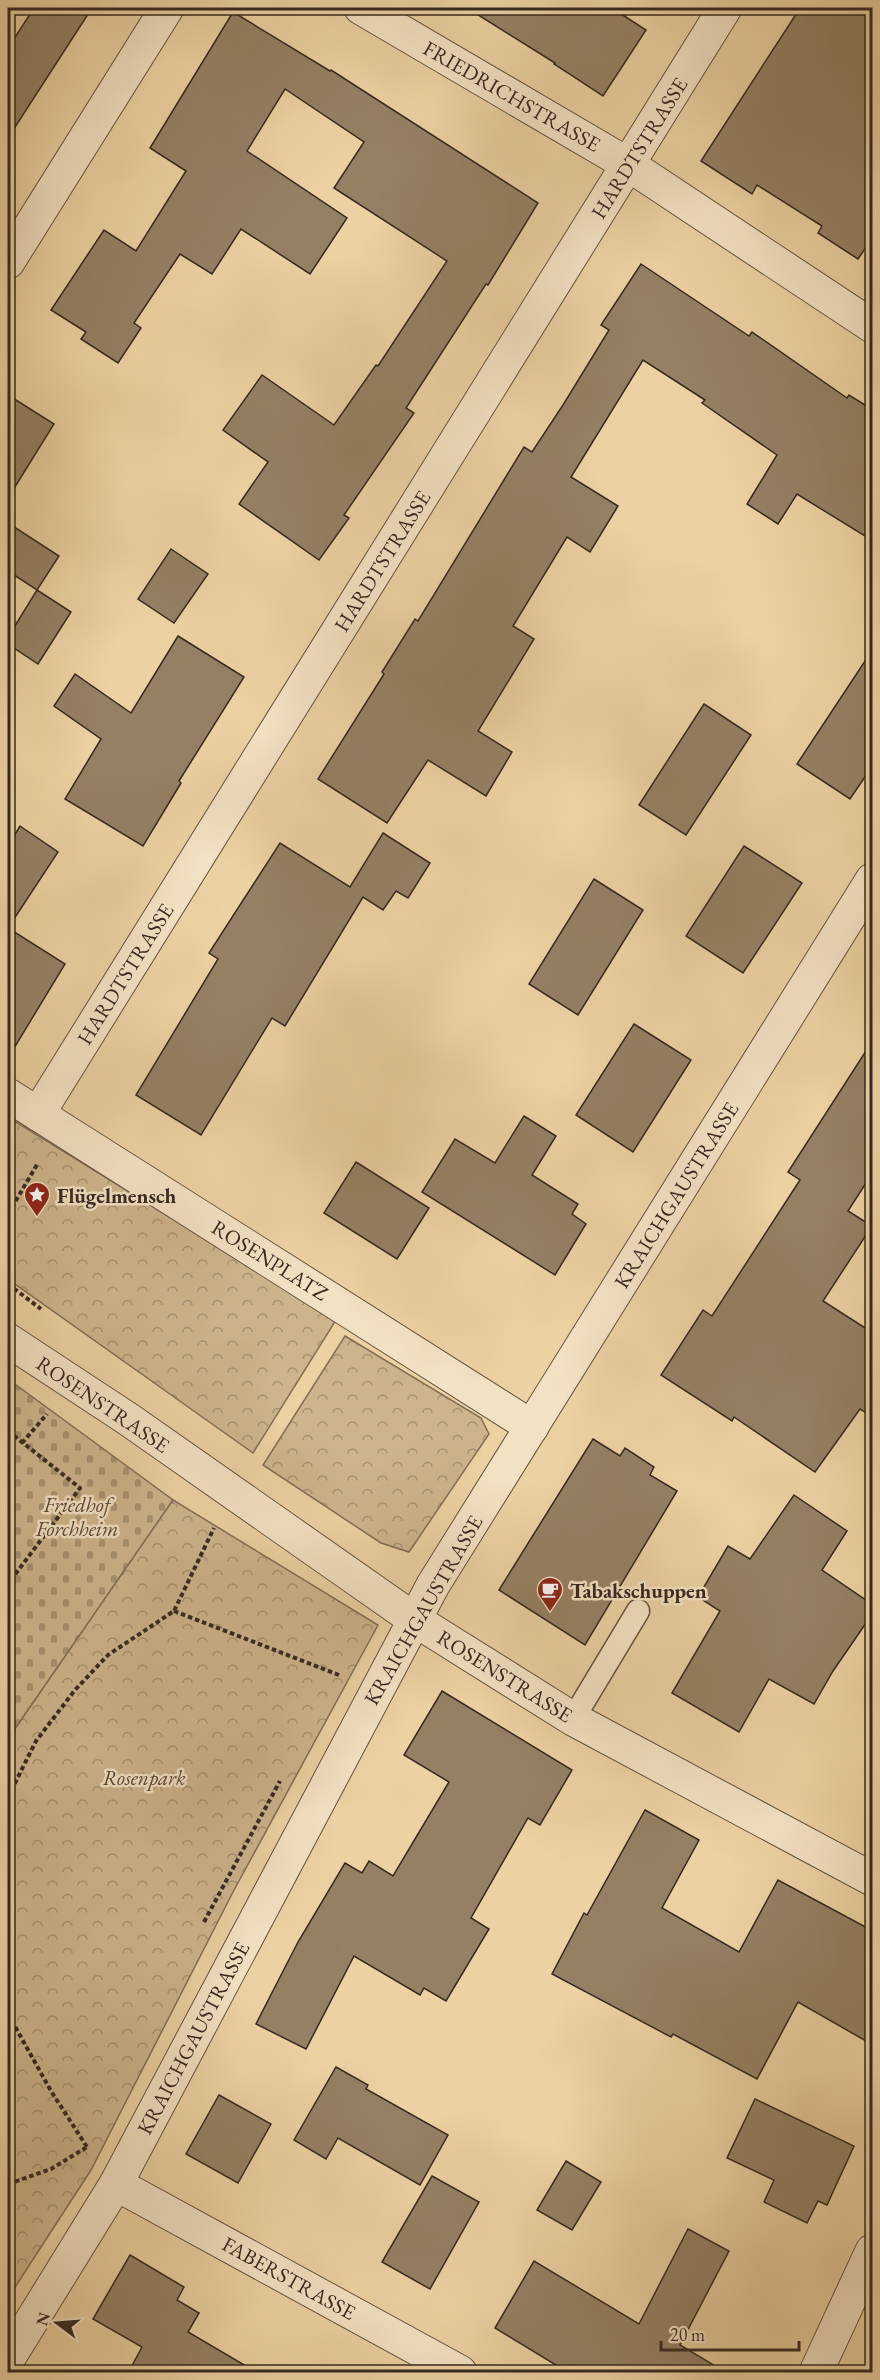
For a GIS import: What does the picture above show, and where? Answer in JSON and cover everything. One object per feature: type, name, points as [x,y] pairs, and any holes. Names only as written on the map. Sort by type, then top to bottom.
[{"type":"street","points":[[13,240],[167,8]]},
{"type":"street","name":"FRIEDRICHSTRASSE","points":[[361,8],[629,165],[873,326]]},
{"type":"street","name":"HARDTSTRASSE","points":[[49,1120],[725,8]]},
{"type":"street","name":"KRAICHGAUSTRASSE","points":[[8,2359],[116,2184],[433,1585],[873,880]]},
{"type":"street","name":"ROSENPLATZ","points":[[8,1095],[532,1427]]},
{"type":"street","name":"ROSENSTRASSE","points":[[8,1340],[231,1491],[415,1620],[573,1719],[873,1879]]},
{"type":"street","name":"FABERSTRASSE","points":[[116,2184],[442,2368]]},
{"type":"street","points":[[816,2373],[873,2251]]},
{"type":"lane","points":[[573,1719],[638,1611]]},
{"type":"path","points":[[8,1214],[49,1120]]},
{"type":"path","points":[[8,1431],[80,1488],[8,1584]]},
{"type":"path","points":[[8,1797],[36,1741],[75,1690],[108,1655],[174,1611],[231,1491]]},
{"type":"path","points":[[174,1611],[339,1674],[333,1685]]},
{"type":"path","points":[[204,1923],[284,1773]]},
{"type":"path","points":[[8,2014],[51,2091],[87,2147],[116,2184]]},
{"type":"path","points":[[8,2184],[51,2169],[87,2147],[92,2138]]},
{"type":"green space","points":[[8,1117],[336,1320],[253,1453],[8,1279]]},
{"type":"green space","points":[[345,1336],[481,1418],[489,1434],[409,1552],[381,1543],[263,1465]]},
{"type":"green space","name":"Friedhof Forchheim","points":[[8,1379],[173,1500],[8,1739]]},
{"type":"green space","name":"Rosenpark","points":[[173,1500],[378,1625],[233,1892],[91,2170],[8,2298],[8,1739]]},
{"type":"building","points":[[34,8],[92,8],[8,138],[8,48]]},
{"type":"building","points":[[467,8],[612,8],[646,30],[603,96]]},
{"type":"building","points":[[800,8],[873,8],[873,237],[858,259],[818,233],[822,226],[757,185],[752,194],[701,161]]},
{"type":"building","points":[[233,12],[331,70],[538,203],[488,285],[486,284],[406,408],[414,413],[344,515],[349,518],[319,560],[239,504],[268,462],[223,430],[262,375],[334,425],[376,365],[378,366],[447,261],[334,188],[364,142],[285,89],[247,151],[347,218],[310,274],[241,229],[212,274],[180,254],[134,323],[141,328],[118,363],[81,339],[86,332],[51,310],[104,230],[136,251],[186,171],[150,148]]},
{"type":"building","points":[[641,264],[749,336],[752,332],[847,398],[849,395],[873,410],[873,541],[797,494],[778,524],[747,504],[777,455],[702,403],[705,400],[643,360],[571,477],[618,506],[590,552],[567,537],[513,626],[534,639],[478,731],[512,752],[486,796],[428,760],[387,823],[318,779],[384,674],[382,672],[415,619],[418,621],[524,447],[532,452],[563,405],[609,330],[601,325]]},
{"type":"building","points":[[8,395],[54,424],[8,498]]},
{"type":"building","points":[[8,523],[59,556],[37,590],[8,571]]},
{"type":"building","points":[[171,549],[208,574],[174,623],[138,599]]},
{"type":"building","points":[[37,590],[71,612],[38,664],[8,644],[8,637]]},
{"type":"building","points":[[178,636],[244,677],[179,781],[181,783],[143,846],[65,799],[101,739],[54,706],[75,674],[131,713]]},
{"type":"building","points":[[873,649],[873,765],[850,799],[797,764]]},
{"type":"building","points":[[704,704],[751,735],[686,835],[639,805]]},
{"type":"building","points":[[20,826],[58,852],[8,928],[8,846]]},
{"type":"building","points":[[383,833],[430,863],[408,898],[396,891],[383,910],[363,897],[285,1026],[272,1018],[201,1135],[136,1095],[218,959],[209,953],[280,843],[350,887]]},
{"type":"building","points":[[744,846],[802,883],[743,973],[686,936]]},
{"type":"building","points":[[594,879],[643,910],[578,1015],[529,984]]},
{"type":"building","points":[[8,928],[65,964],[8,1058]]},
{"type":"building","points":[[634,1024],[691,1060],[633,1152],[576,1115]]},
{"type":"building","points":[[873,1040],[873,1172],[848,1211],[872,1226],[823,1301],[873,1333],[873,1417],[860,1409],[815,1472],[734,1417],[732,1421],[661,1375],[703,1310],[712,1316],[800,1180],[788,1172]]},
{"type":"building","points":[[524,1116],[556,1136],[532,1175],[578,1204],[572,1214],[586,1224],[555,1275],[422,1192],[455,1139],[495,1163]]},
{"type":"building","points":[[356,1162],[429,1208],[397,1259],[324,1213]]},
{"type":"building","points":[[593,1439],[620,1456],[625,1448],[654,1467],[650,1475],[677,1491],[585,1645],[499,1590]]},
{"type":"building","points":[[794,1495],[847,1531],[822,1570],[873,1605],[873,1613],[833,1671],[814,1704],[769,1679],[739,1732],[672,1693],[720,1611],[698,1597],[728,1546],[750,1559]]},
{"type":"building","points":[[442,1691],[572,1770],[540,1825],[528,1818],[471,1918],[489,1929],[446,2001],[424,1988],[420,1995],[354,1956],[306,2049],[256,2024],[298,1942],[345,1863],[362,1873],[369,1861],[393,1876],[449,1782],[404,1755]]},
{"type":"building","points":[[645,1810],[699,1840],[662,1908],[739,1952],[778,1880],[873,1931],[873,2045],[798,2002],[757,2079],[673,2034],[671,2037],[552,1974],[584,1913],[587,1915]]},
{"type":"building","points":[[336,2067],[368,2085],[366,2089],[448,2135],[420,2185],[338,2138],[326,2159],[294,2140]]},
{"type":"building","points":[[219,2095],[271,2124],[238,2183],[186,2154]]},
{"type":"building","points":[[755,2099],[854,2146],[827,2205],[818,2201],[807,2223],[764,2202],[774,2180],[727,2158]]},
{"type":"building","points":[[566,2161],[601,2182],[572,2230],[537,2210]]},
{"type":"building","points":[[432,2176],[479,2202],[430,2289],[382,2262]]},
{"type":"building","points":[[688,2229],[729,2251],[680,2345],[727,2373],[569,2373],[495,2328],[534,2261],[639,2324]]},
{"type":"building","points":[[130,2255],[184,2287],[177,2300],[199,2313],[188,2332],[258,2373],[128,2373],[142,2347],[93,2319]]},
{"type":"place","name":"Flügelmensch","points":[[37,1218]]},
{"type":"place","name":"Tabakschuppen","points":[[550,1613]]}]
